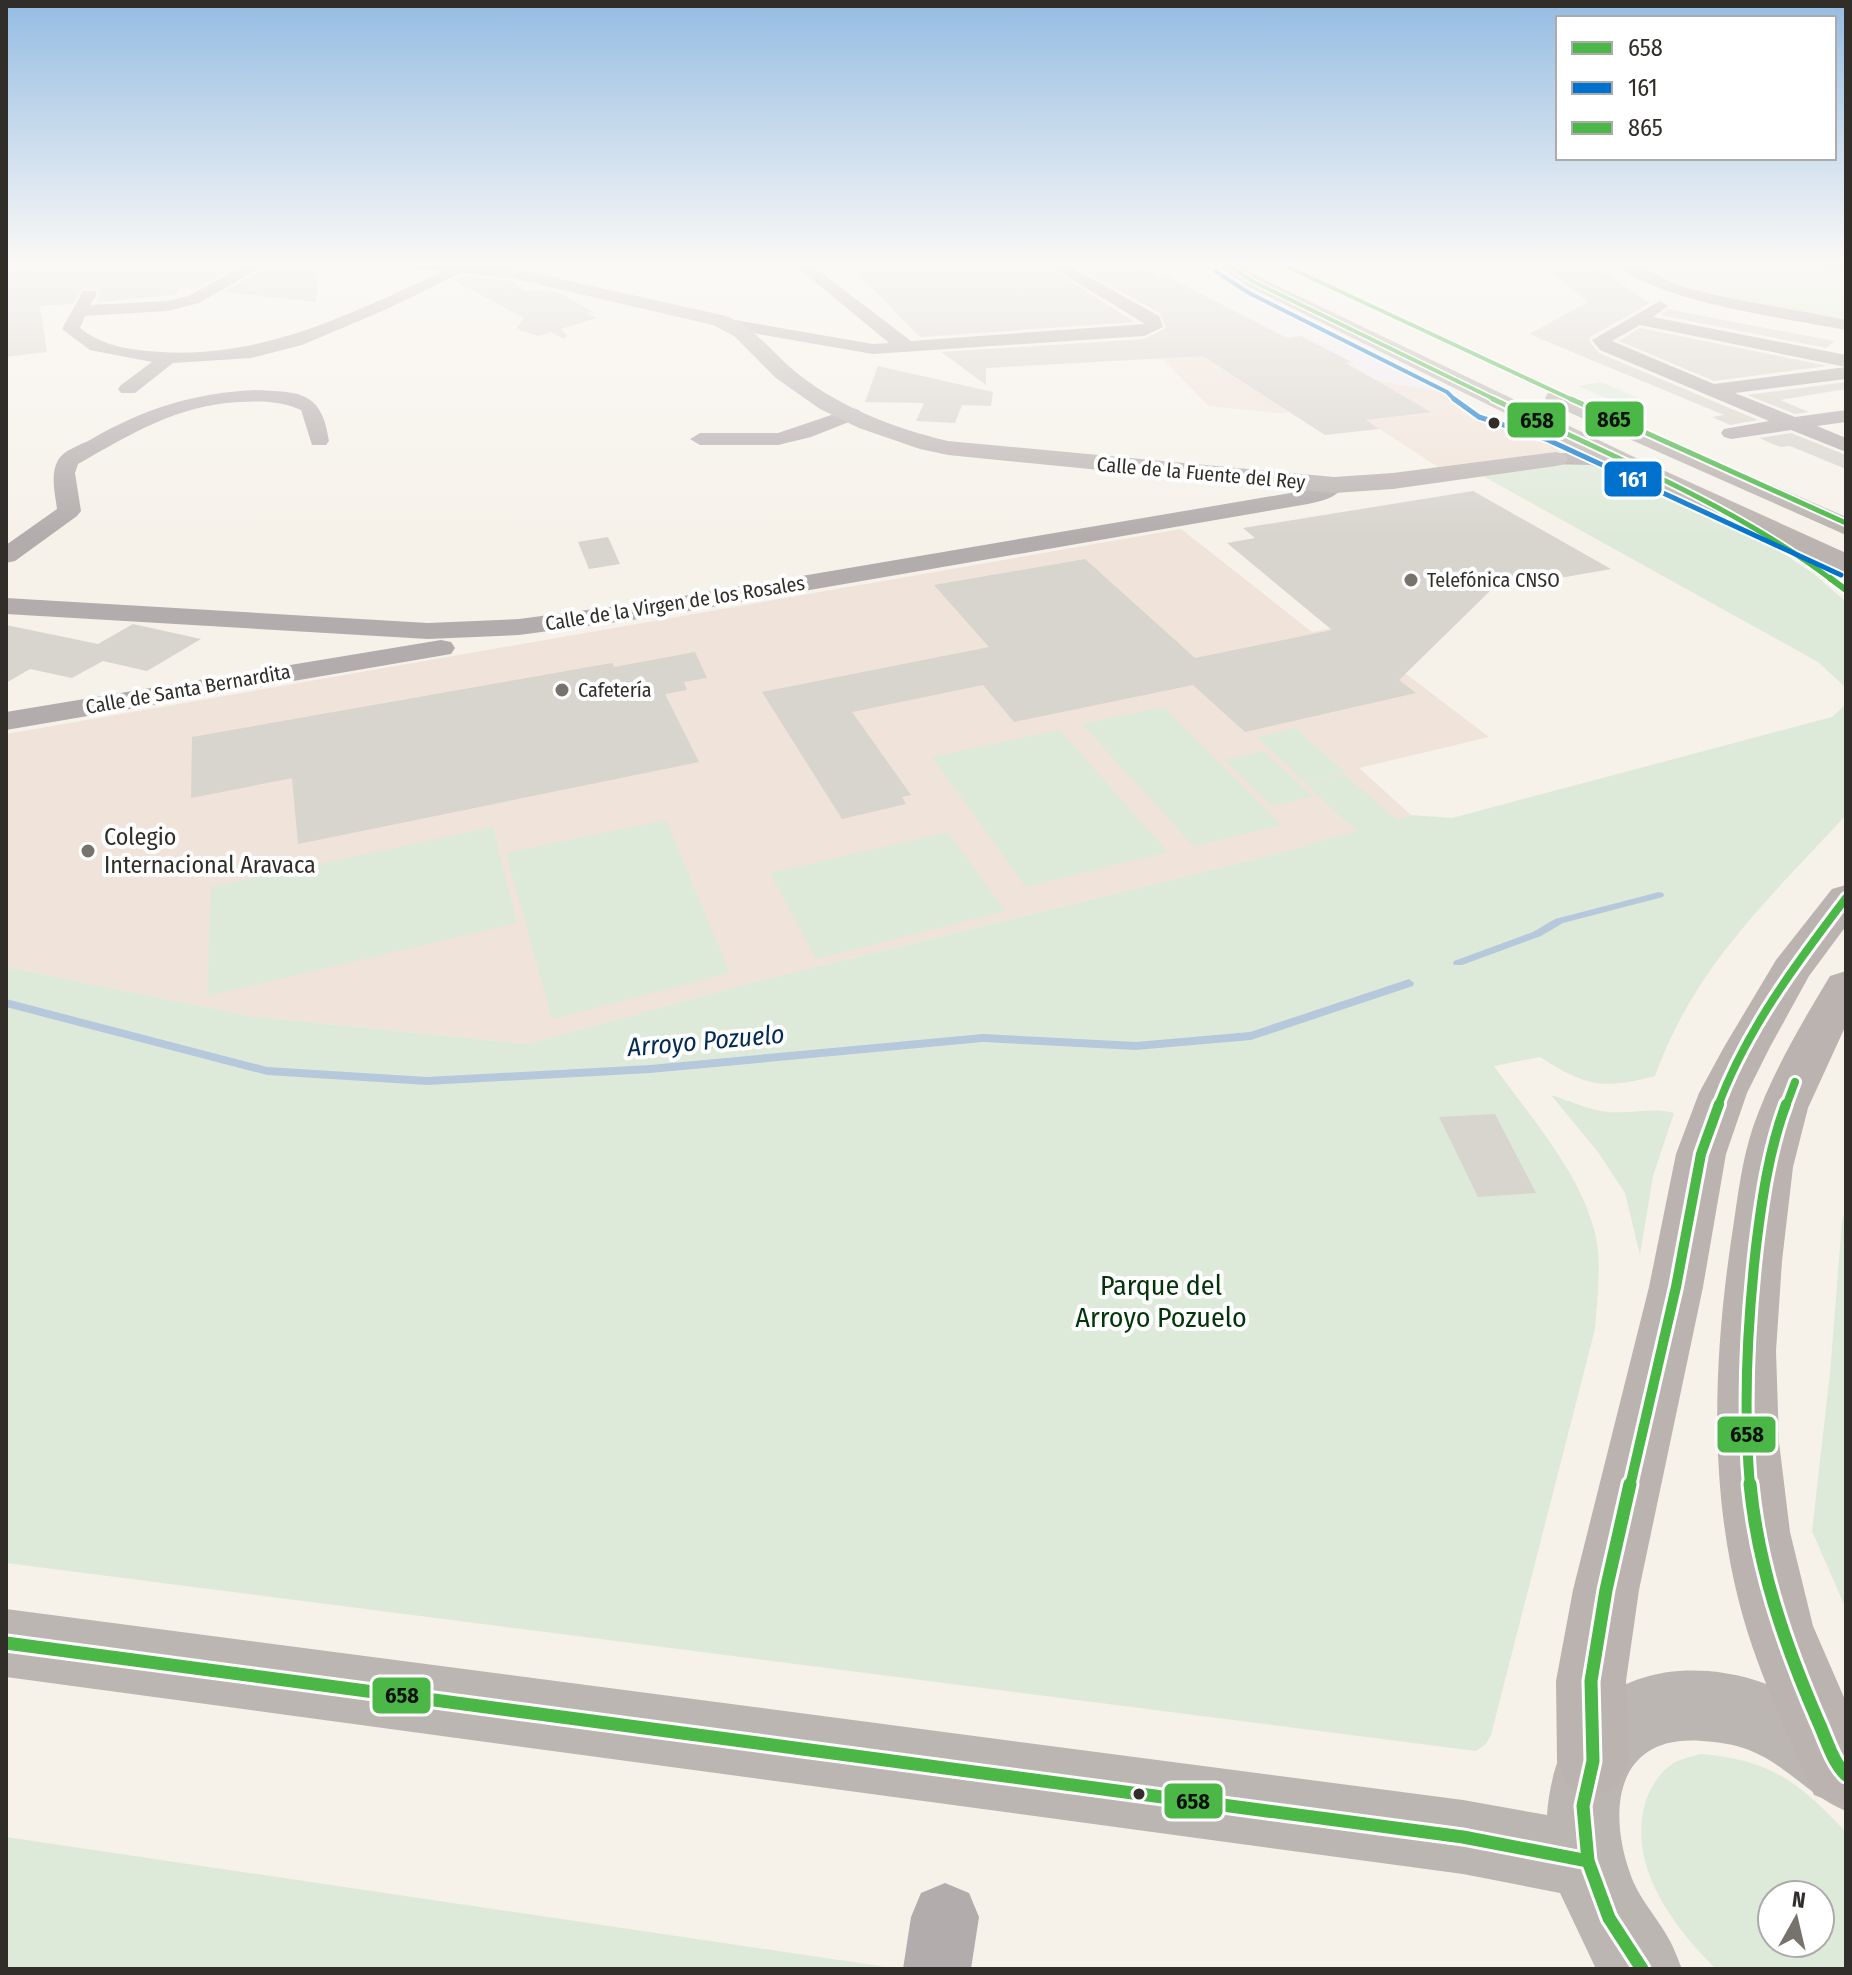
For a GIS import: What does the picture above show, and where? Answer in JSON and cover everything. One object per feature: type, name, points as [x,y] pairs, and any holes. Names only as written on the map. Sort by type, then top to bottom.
[{"type":"highway","points":[[1386,353],[1563,448],[1649,476],[1846,564]]},
{"type":"highway","points":[[1415,353],[1707,492],[1846,553]]},
{"type":"highway","points":[[1443,353],[1732,487],[1846,536]]},
{"type":"highway","points":[[1445,353],[1846,527]]},
{"type":"highway","points":[[1701,500],[1809,562],[1846,590]]},
{"type":"highway","points":[[1593,1761],[1591,1681],[1606,1590],[1676,1287],[1701,1154],[1723,1093],[1791,970],[1846,898]]},
{"type":"highway","points":[[1791,970],[1846,917]]},
{"type":"highway","points":[[1842,995],[1797,1076],[1771,1151],[1751,1275],[1747,1364],[1749,1452],[1767,1579],[1788,1647],[1843,1772]]},
{"type":"street","points":[[121,353],[169,358],[235,353]]},
{"type":"street","name":"Calle de la Fuente del Rey","points":[[766,353],[795,383],[852,414],[906,437],[948,448],[1334,485],[1393,481],[1563,448]]},
{"type":"street","points":[[1623,353],[1790,424],[1842,439]]},
{"type":"street","points":[[1807,353],[1846,361]]},
{"type":"street","points":[[128,389],[169,358]]},
{"type":"street","points":[[1712,390],[1846,373]]},
{"type":"street","points":[[6,556],[69,511],[64,473],[69,460],[156,412],[206,400],[251,397],[284,399],[308,406],[315,414],[319,441]]},
{"type":"street","points":[[700,439],[778,439],[804,433],[852,414]]},
{"type":"street","points":[[1731,433],[1846,416]]},
{"type":"street","points":[[1797,448],[1842,439]]},
{"type":"street","name":"Calle de la Virgen de los Rosales","points":[[6,606],[458,631],[606,617],[1295,499],[1322,494],[1334,485]]},
{"type":"street","name":"Calle de Santa Bernardita","points":[[6,721],[370,658],[445,648],[606,617]]},
{"type":"street","points":[[370,658],[387,646],[391,629]]},
{"type":"street","points":[[6,1643],[1448,1835],[1588,1861]]},
{"type":"street","points":[[1642,1969],[1609,1918],[1588,1861],[1583,1806],[1593,1761],[1618,1726],[1651,1708],[1694,1703],[1742,1711],[1792,1734],[1843,1772]]},
{"type":"shaded area","points":[[1156,353],[1202,353],[1320,369],[1448,394],[1494,421],[1542,434],[1568,447],[1566,451],[1438,467],[1347,408],[1279,413],[1209,406]]},
{"type":"shaded area","points":[[1276,353],[1376,353],[1418,374],[1448,394],[1320,369]]},
{"type":"shaded area","points":[[1181,529],[1312,632],[1343,626],[1489,737],[1359,768],[1411,815],[1397,820],[1277,854],[747,984],[527,1044],[250,1016],[6,967],[6,734]]},
{"type":"green space","points":[[1601,382],[1647,402],[1624,406],[1578,386]]},
{"type":"green space","points":[[1572,462],[1613,468],[1762,539],[1814,574],[1846,602],[1846,688],[1818,662],[1481,475]]},
{"type":"green space","name":"Parque del Arroyo Pozuelo","points":[[1846,704],[1846,815],[1762,905],[1713,967],[1691,1000],[1655,1076],[1621,1083],[1595,1083],[1570,1074],[1540,1057],[1494,1066],[1551,1144],[1576,1185],[1597,1241],[1599,1279],[1595,1329],[1491,1735],[1486,1744],[1476,1751],[6,1563],[6,967],[250,1016],[527,1044],[747,984],[1277,854],[1363,829],[1355,830],[1305,783],[1344,774],[1397,820],[1411,815],[1452,818],[1832,717]]},
{"type":"green space","points":[[1164,707],[1282,825],[1193,846],[1082,724]]},
{"type":"green space","points":[[1295,728],[1345,772],[1305,782],[1257,737]]},
{"type":"green space","points":[[1060,730],[1168,852],[1026,887],[932,757]]},
{"type":"green space","points":[[1264,751],[1313,797],[1272,806],[1224,760]]},
{"type":"green space","points":[[666,820],[730,973],[552,1019],[506,853]]},
{"type":"green space","points":[[493,827],[517,923],[207,996],[211,887]]},
{"type":"green space","points":[[948,832],[1005,911],[816,959],[770,873]]},
{"type":"green space","points":[[1551,1095],[1608,1112],[1674,1113],[1653,1176],[1640,1255],[1625,1193],[1598,1152]]},
{"type":"green space","points":[[1846,1208],[1846,1609],[1812,1531],[1830,1373],[1842,1221]]},
{"type":"green space","points":[[1700,1754],[1746,1761],[1765,1768],[1798,1787],[1846,1832],[1846,1969],[1716,1969],[1684,1933],[1657,1892],[1648,1870],[1642,1848],[1641,1824],[1653,1785],[1667,1768]]},
{"type":"green space","points":[[6,1837],[900,1969],[6,1969]]},
{"type":"building","points":[[6,353],[37,353],[6,357]]},
{"type":"building","points":[[943,353],[1335,353],[1352,362],[1346,363],[1431,412],[1366,420],[1379,429],[1325,435],[1203,356],[986,368],[986,385]]},
{"type":"building","points":[[1575,353],[1599,353],[1758,420],[1730,425],[1712,417],[1724,415]]},
{"type":"building","points":[[1648,353],[1765,353],[1828,366],[1714,381]]},
{"type":"building","points":[[878,366],[993,392],[991,406],[962,405],[955,423],[916,421],[924,403],[865,402]]},
{"type":"building","points":[[1846,382],[1846,389],[1780,400],[1809,412],[1795,414],[1747,395]]},
{"type":"building","points":[[1791,433],[1846,455],[1846,469],[1790,446],[1780,447],[1759,438]]},
{"type":"building","points":[[1473,491],[1611,569],[1491,590],[1399,680],[1416,693],[1245,732],[1193,685],[1014,722],[983,685],[852,712],[911,795],[902,797],[906,804],[842,819],[762,692],[989,647],[934,585],[1085,559],[1195,658],[1332,630],[1227,543],[1255,538],[1243,528]]},
{"type":"building","points":[[608,537],[620,564],[589,569],[578,542]]},
{"type":"building","points":[[133,624],[201,639],[147,671],[103,661],[72,678],[30,669],[6,683],[6,625],[98,644]]},
{"type":"building","points":[[695,652],[707,678],[684,682],[687,690],[665,694],[699,762],[298,844],[292,778],[191,798],[192,737],[612,663],[614,667]]},
{"type":"building","points":[[1495,1114],[1536,1193],[1478,1197],[1439,1117]]},
{"type":"waterway","name":"Arroyo Pozuelo","points":[[1458,963],[1537,934],[1559,921],[1659,895]]},
{"type":"waterway","name":"Arroyo Pozuelo","points":[[6,1003],[267,1071],[427,1081],[650,1069],[983,1038],[1136,1046],[1251,1036],[1409,983]]},
{"type":"transit line","name":"161","points":[[1369,353],[1447,392],[1479,417],[1546,439],[1841,575]]},
{"type":"transit line","name":"658","points":[[1400,353],[1701,500],[1809,562],[1846,590]]},
{"type":"transit line","name":"865","points":[[1473,353],[1846,523]]},
{"type":"transit line","name":"658","points":[[1642,1969],[1609,1918],[1588,1861],[1583,1806],[1593,1761],[1591,1681],[1606,1590],[1676,1287],[1701,1154],[1723,1093],[1747,1047],[1791,970],[1846,898]]},
{"type":"transit line","name":"658","points":[[1795,1082],[1770,1156],[1758,1234],[1746,1365],[1747,1453],[1758,1541],[1775,1607],[1809,1701],[1840,1769],[1846,1775]]},
{"type":"transit line","name":"658","points":[[6,1643],[1463,1837],[1588,1861]]},
{"type":"place","name":"Telefónica CNSO","points":[[1411,580]]},
{"type":"place","name":"Cafetería","points":[[562,690]]},
{"type":"place","name":"Colegio Internacional Aravaca","points":[[88,851]]}]
